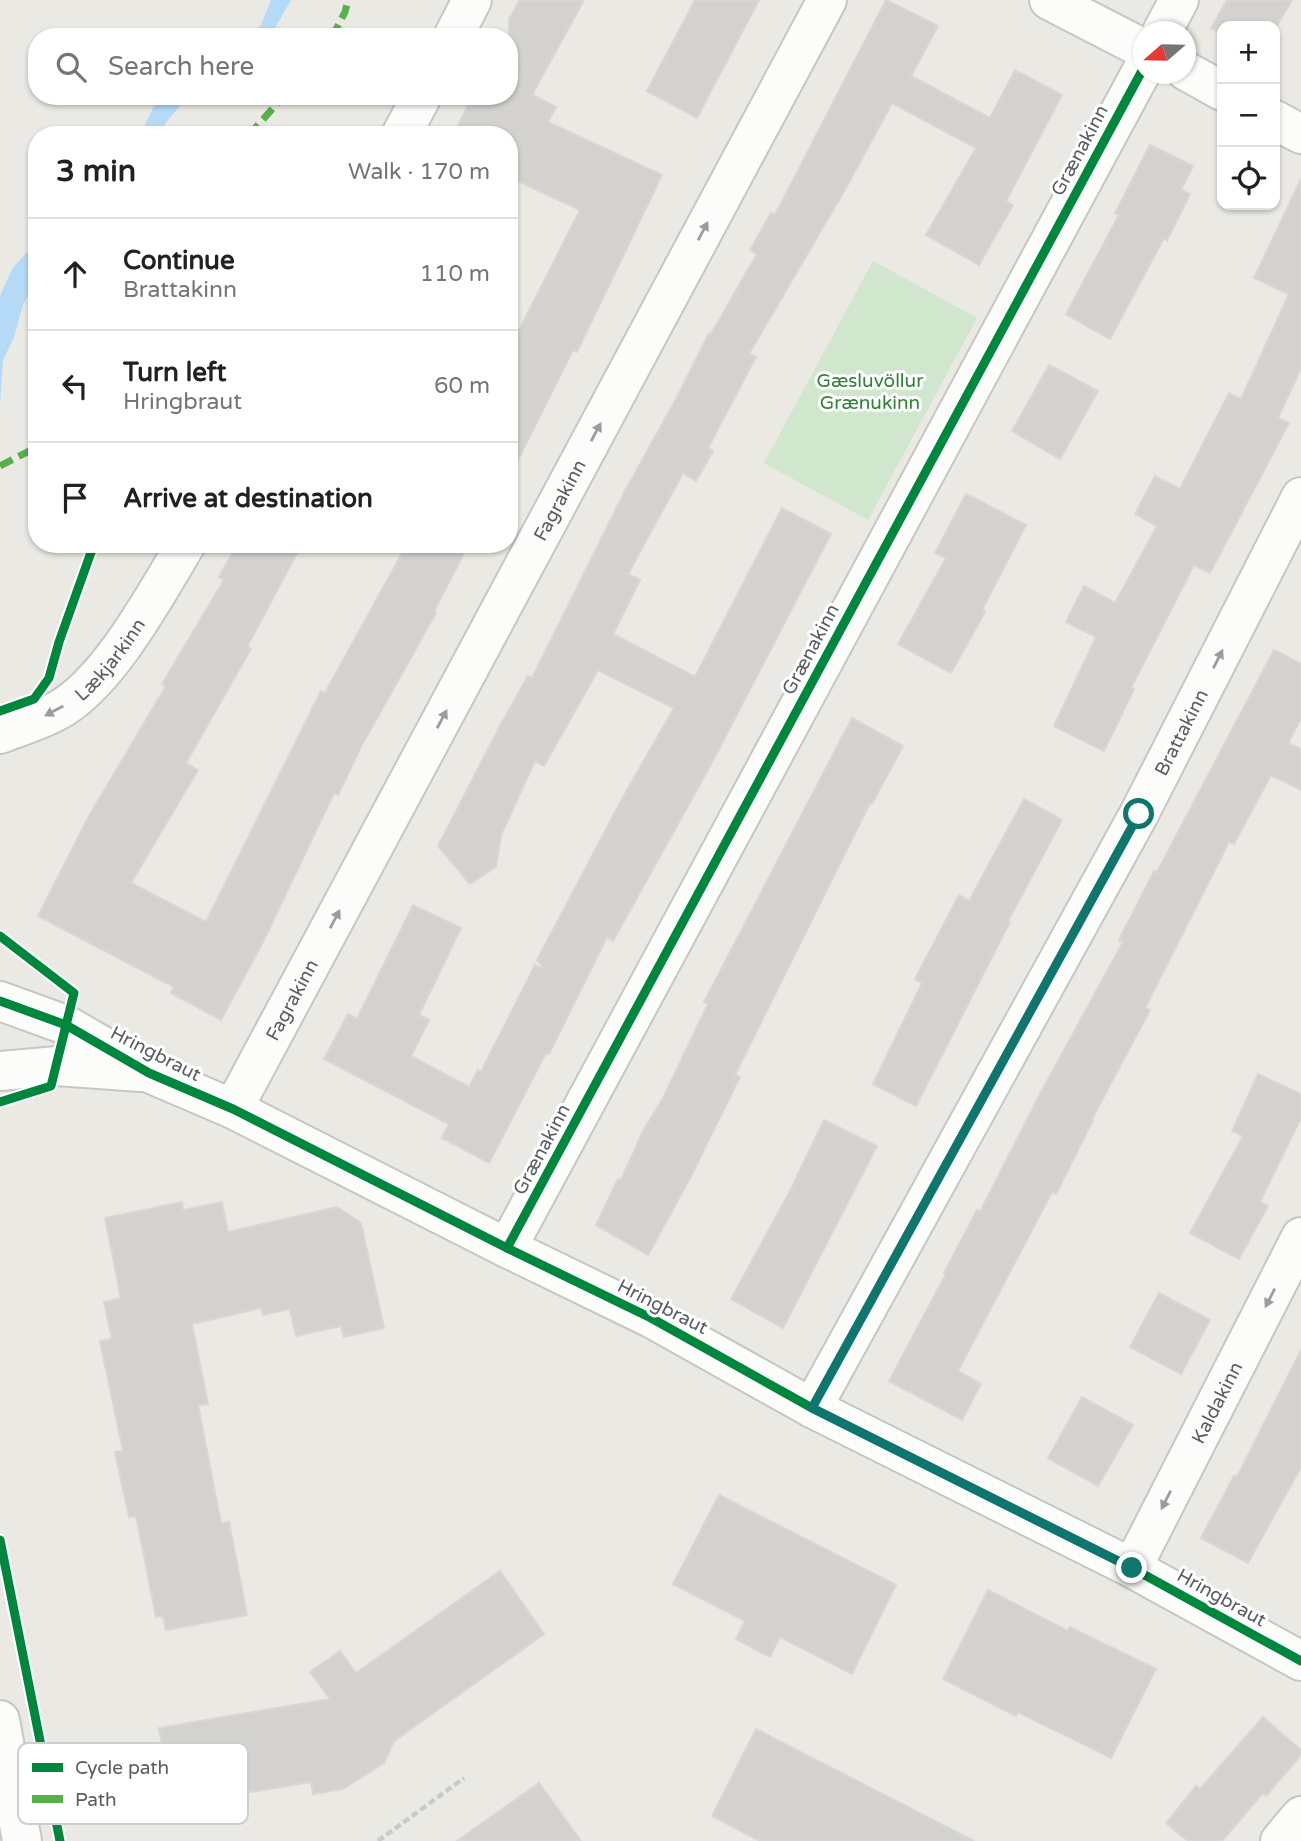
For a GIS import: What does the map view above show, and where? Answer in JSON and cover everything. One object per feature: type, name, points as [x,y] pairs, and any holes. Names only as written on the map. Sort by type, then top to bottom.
[{"type":"street","points":[[458,28],[472,0]]},
{"type":"street","name":"Fagrakinn","points":[[233,1109],[827,0]]},
{"type":"street","points":[[1049,0],[1133,43]]},
{"type":"street","points":[[1168,21],[1179,0]]},
{"type":"street","points":[[1196,77],[1217,88]]},
{"type":"street","name":"Grænakinn","points":[[507,1248],[1134,84]]},
{"type":"street","points":[[406,126],[417,105]]},
{"type":"street","points":[[1280,123],[1301,134]]},
{"type":"street","name":"Brattakinn","points":[[812,1408],[1139,814],[1301,496]]},
{"type":"street","name":"Lækjarkinn","points":[[0,734],[57,712],[104,670],[181,553]]},
{"type":"street","name":"Hringbraut","points":[[0,1001],[66,1025],[149,1073],[233,1109],[651,1318],[812,1408],[1132,1568],[1301,1661]]},
{"type":"street","name":"Hringbraut","points":[[0,1071],[57,1066],[149,1073]]},
{"type":"street","name":"Kaldakinn","points":[[1132,1568],[1301,1237]]},
{"type":"street","points":[[0,1720],[18,1819]]},
{"type":"street","points":[[1280,1841],[1301,1816]]},
{"type":"path","points":[[378,1841],[464,1778]]},
{"type":"green space","name":"Gæsluvöllur Grænukinn","points":[[873,261],[977,318],[868,520],[764,463]]},
{"type":"water","points":[[271,0],[291,0],[275,28],[258,28]]},
{"type":"water","points":[[156,105],[180,105],[163,126],[144,126]]},
{"type":"water","points":[[28,252],[28,296],[3,360],[0,403],[0,296],[12,269]]},
{"type":"building","points":[[520,0],[584,0],[532,95],[556,107],[548,122],[662,175],[577,352],[573,350],[518,460],[518,332],[580,210],[518,181],[518,126],[458,126],[468,105],[518,105],[518,28],[509,28],[509,19]]},
{"type":"building","points":[[695,0],[759,0],[697,118],[647,91]]},
{"type":"building","points":[[886,0],[938,26],[911,76],[990,118],[1015,70],[1062,95],[1006,201],[1013,205],[979,265],[926,235],[976,148],[892,103],[846,188],[749,354],[756,357],[708,448],[713,451],[696,481],[683,473],[628,574],[640,580],[613,634],[695,677],[782,508],[831,534],[708,770],[613,941],[607,937],[549,1054],[546,1053],[489,1163],[442,1138],[449,1124],[324,1059],[348,1014],[357,1019],[413,905],[461,928],[419,1015],[429,1020],[411,1056],[469,1087],[478,1070],[481,1072],[535,965],[546,970],[537,960],[623,797],[674,708],[598,670],[544,766],[535,761],[501,835],[496,867],[470,884],[438,846],[501,724],[528,676],[532,678],[625,491],[709,333],[711,334],[757,254],[750,250],[771,213],[775,215]]},
{"type":"building","points":[[1227,0],[1292,0],[1280,21],[1217,21],[1217,31],[1211,28]]},
{"type":"building","points":[[1150,145],[1193,166],[1181,190],[1190,194],[1110,339],[1066,314],[1119,215],[1115,213]]},
{"type":"building","points":[[1301,179],[1301,368],[1278,418],[1289,423],[1210,573],[1194,565],[1131,688],[1134,689],[1104,751],[1054,726],[1096,637],[1066,622],[1084,586],[1115,603],[1157,526],[1135,514],[1155,476],[1180,489],[1229,393],[1241,399],[1289,294],[1254,278]]},
{"type":"building","points":[[1049,365],[1098,391],[1060,459],[1012,431]]},
{"type":"building","points":[[966,494],[1026,525],[982,610],[985,612],[951,673],[898,644],[946,558],[935,553]]},
{"type":"building","points":[[232,553],[297,553],[247,647],[251,649],[186,763],[198,770],[131,883],[206,922],[321,691],[325,693],[402,553],[464,553],[434,611],[436,613],[362,745],[338,795],[334,793],[263,942],[221,1020],[171,993],[174,987],[38,916],[90,814],[166,686],[162,684],[224,580],[219,577]]},
{"type":"building","points":[[1274,650],[1301,664],[1301,718],[1288,743],[1301,749],[1301,790],[1271,775],[1234,844],[1229,842],[1145,1008],[1150,1010],[1056,1194],[1052,1192],[958,1371],[981,1384],[962,1420],[889,1381],[977,1210],[980,1212],[1041,1092],[1123,942],[1119,940],[1154,871],[1157,872]]},
{"type":"building","points":[[852,718],[903,746],[872,804],[870,803],[735,1075],[740,1077],[648,1255],[596,1225],[618,1179],[621,1180],[643,1131],[663,1098],[708,1004],[704,1002]]},
{"type":"building","points":[[1024,799],[1062,820],[1008,921],[1010,922],[916,1106],[873,1084],[922,983],[915,979],[959,895],[969,901]]},
{"type":"building","points":[[1258,1074],[1301,1094],[1301,1118],[1260,1202],[1268,1206],[1239,1259],[1190,1233],[1243,1136],[1232,1131]]},
{"type":"building","points":[[824,1120],[877,1146],[783,1328],[731,1299],[791,1189]]},
{"type":"building","points":[[182,1202],[183,1210],[222,1202],[228,1232],[337,1207],[361,1223],[384,1328],[344,1337],[341,1326],[296,1336],[290,1309],[263,1315],[261,1308],[192,1324],[208,1404],[198,1405],[221,1523],[229,1522],[247,1615],[166,1630],[163,1616],[156,1617],[136,1516],[129,1517],[115,1452],[123,1451],[100,1341],[112,1339],[104,1302],[121,1298],[105,1218]]},
{"type":"building","points":[[1159,1293],[1210,1320],[1181,1374],[1130,1347]]},
{"type":"building","points":[[1301,1350],[1301,1467],[1248,1563],[1201,1538],[1234,1476],[1237,1477]]},
{"type":"building","points":[[1082,1397],[1133,1425],[1098,1486],[1048,1458]]},
{"type":"building","points":[[719,1495],[896,1585],[852,1674],[780,1637],[770,1657],[736,1639],[745,1621],[673,1584]]},
{"type":"building","points":[[500,1571],[544,1634],[394,1741],[384,1763],[343,1789],[313,1794],[311,1782],[248,1792],[248,1743],[162,1743],[159,1728],[330,1699],[310,1672],[340,1651],[356,1673]]},
{"type":"building","points":[[988,1590],[1068,1631],[1070,1627],[1156,1669],[1111,1758],[1018,1712],[1016,1716],[943,1679]]},
{"type":"building","points":[[1263,1717],[1301,1750],[1301,1755],[1266,1796],[1263,1793],[1222,1841],[1188,1841],[1166,1823],[1196,1786],[1200,1789]]},
{"type":"building","points":[[756,1729],[974,1841],[760,1841],[712,1816]]},
{"type":"building","points":[[539,1783],[581,1841],[457,1841]]},
{"type":"marked path","points":[[337,28],[348,0]]},
{"type":"marked path","points":[[257,126],[276,105]]},
{"type":"marked path","points":[[0,466],[28,452]]},
{"type":"cycle path","points":[[507,1248],[1135,84]]},
{"type":"cycle path","points":[[0,711],[34,699],[49,678],[91,553]]},
{"type":"cycle path","points":[[0,936],[74,993],[51,1086],[0,1102]]},
{"type":"cycle path","points":[[0,1001],[66,1025],[149,1073],[233,1109],[651,1318],[812,1408],[1132,1568],[1301,1661]]},
{"type":"cycle path","points":[[0,1540],[40,1743]]},
{"type":"cycle path","points":[[57,1824],[60,1841]]},
{"type":"route","points":[[1132,1568],[812,1408],[1139,814]]}]
